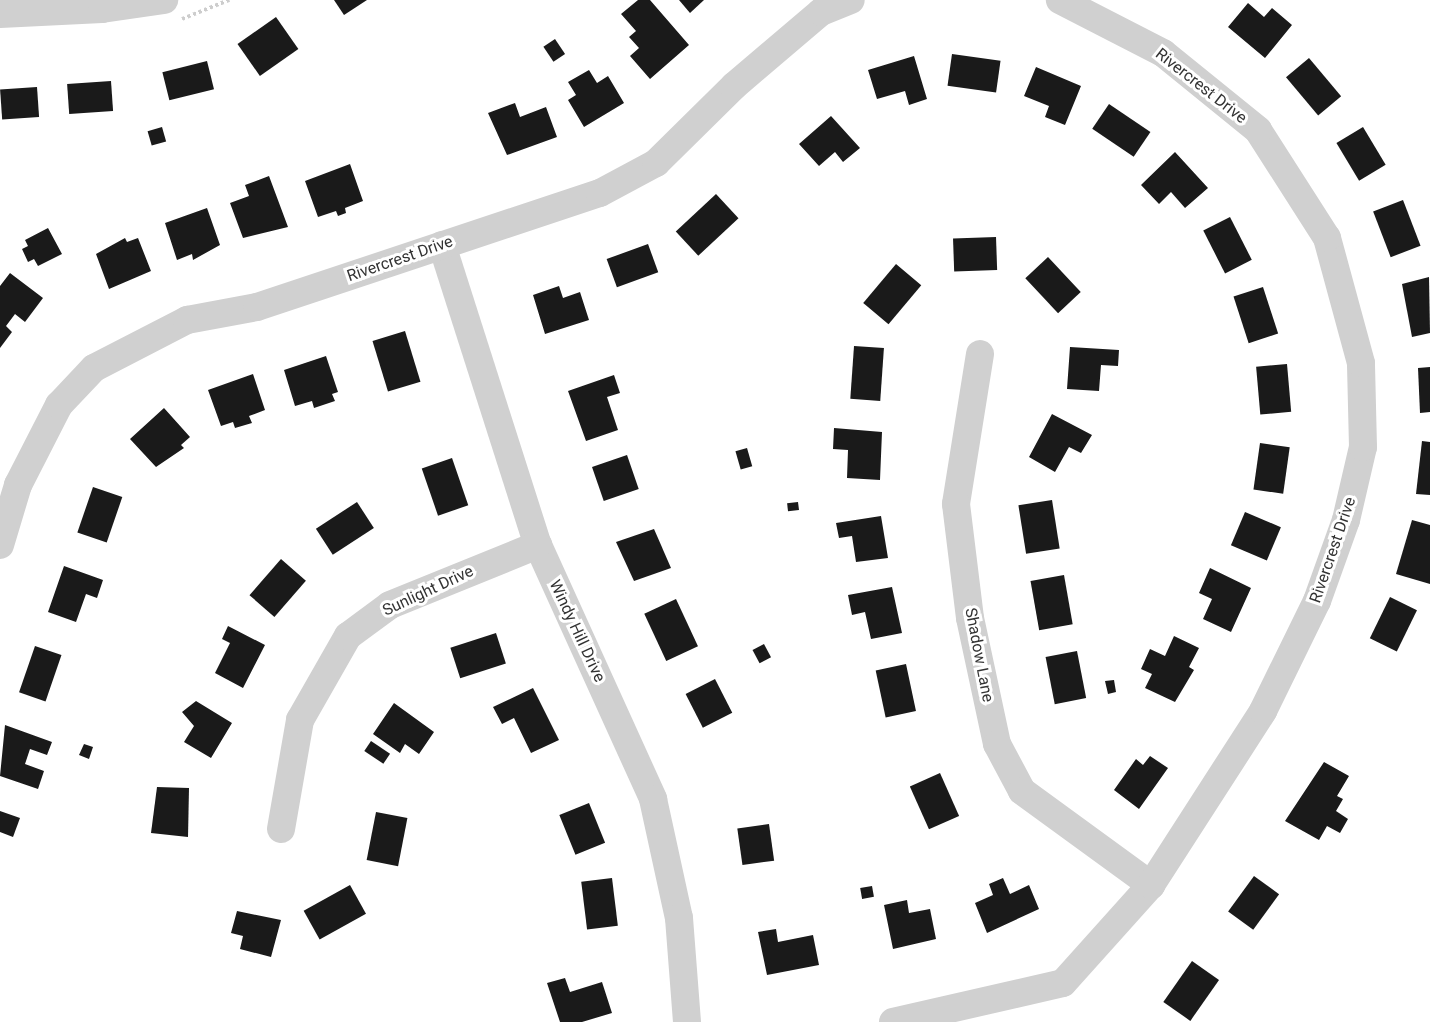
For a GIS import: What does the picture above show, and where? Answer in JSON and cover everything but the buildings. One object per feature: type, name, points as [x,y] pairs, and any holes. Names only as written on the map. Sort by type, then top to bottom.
[{"type":"street","points":[[0,14],[102,9],[164,0]]},
{"type":"street","name":"Rivercrest Drive","points":[[0,544],[18,485],[59,405],[94,368],[188,320],[257,307],[600,193],[656,163],[734,86],[821,12],[851,0]]},
{"type":"street","name":"Rivercrest Drive","points":[[893,1022],[1063,983],[1151,885],[1263,711],[1317,601],[1346,520],[1363,447],[1361,363],[1328,238],[1258,130],[1163,53],[1060,0]]},
{"type":"street","name":"Windy Hill Drive","points":[[442,244],[538,545],[653,799],[679,918],[687,1022]]},
{"type":"street","name":"Shadow Lane","points":[[980,354],[956,504],[970,618],[997,744],[1022,791],[1151,885]]},
{"type":"street","name":"Sunlight Drive","points":[[281,829],[300,720],[348,636],[390,605],[538,545]]}]
